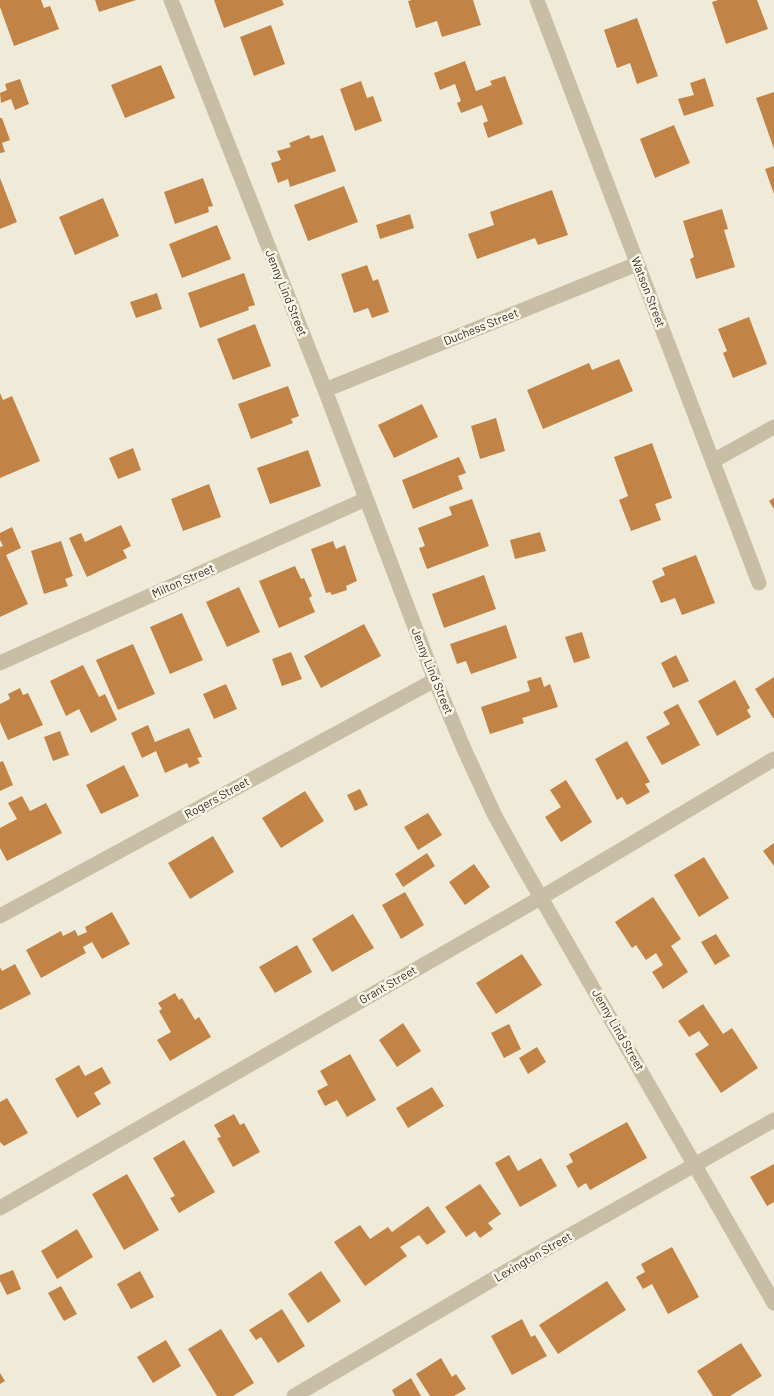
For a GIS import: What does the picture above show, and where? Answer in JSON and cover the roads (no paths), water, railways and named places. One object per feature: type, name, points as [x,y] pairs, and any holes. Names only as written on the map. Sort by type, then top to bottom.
[{"type":"street","name":"Jenny Lind Street","points":[[171,0],[435,680],[494,814],[774,1303]]},
{"type":"street","name":"Watson Street","points":[[537,0],[759,583]]},
{"type":"street","name":"Duchess Street","points":[[324,390],[637,264]]},
{"type":"street","points":[[713,461],[774,427]]},
{"type":"street","name":"Milton Street","points":[[0,664],[366,499]]},
{"type":"street","name":"Rogers Street","points":[[0,916],[435,680]]},
{"type":"street","name":"Grant Street","points":[[0,1208],[542,897],[774,759]]},
{"type":"street","name":"Lexington Street","points":[[294,1396],[507,1271],[774,1120]]}]
